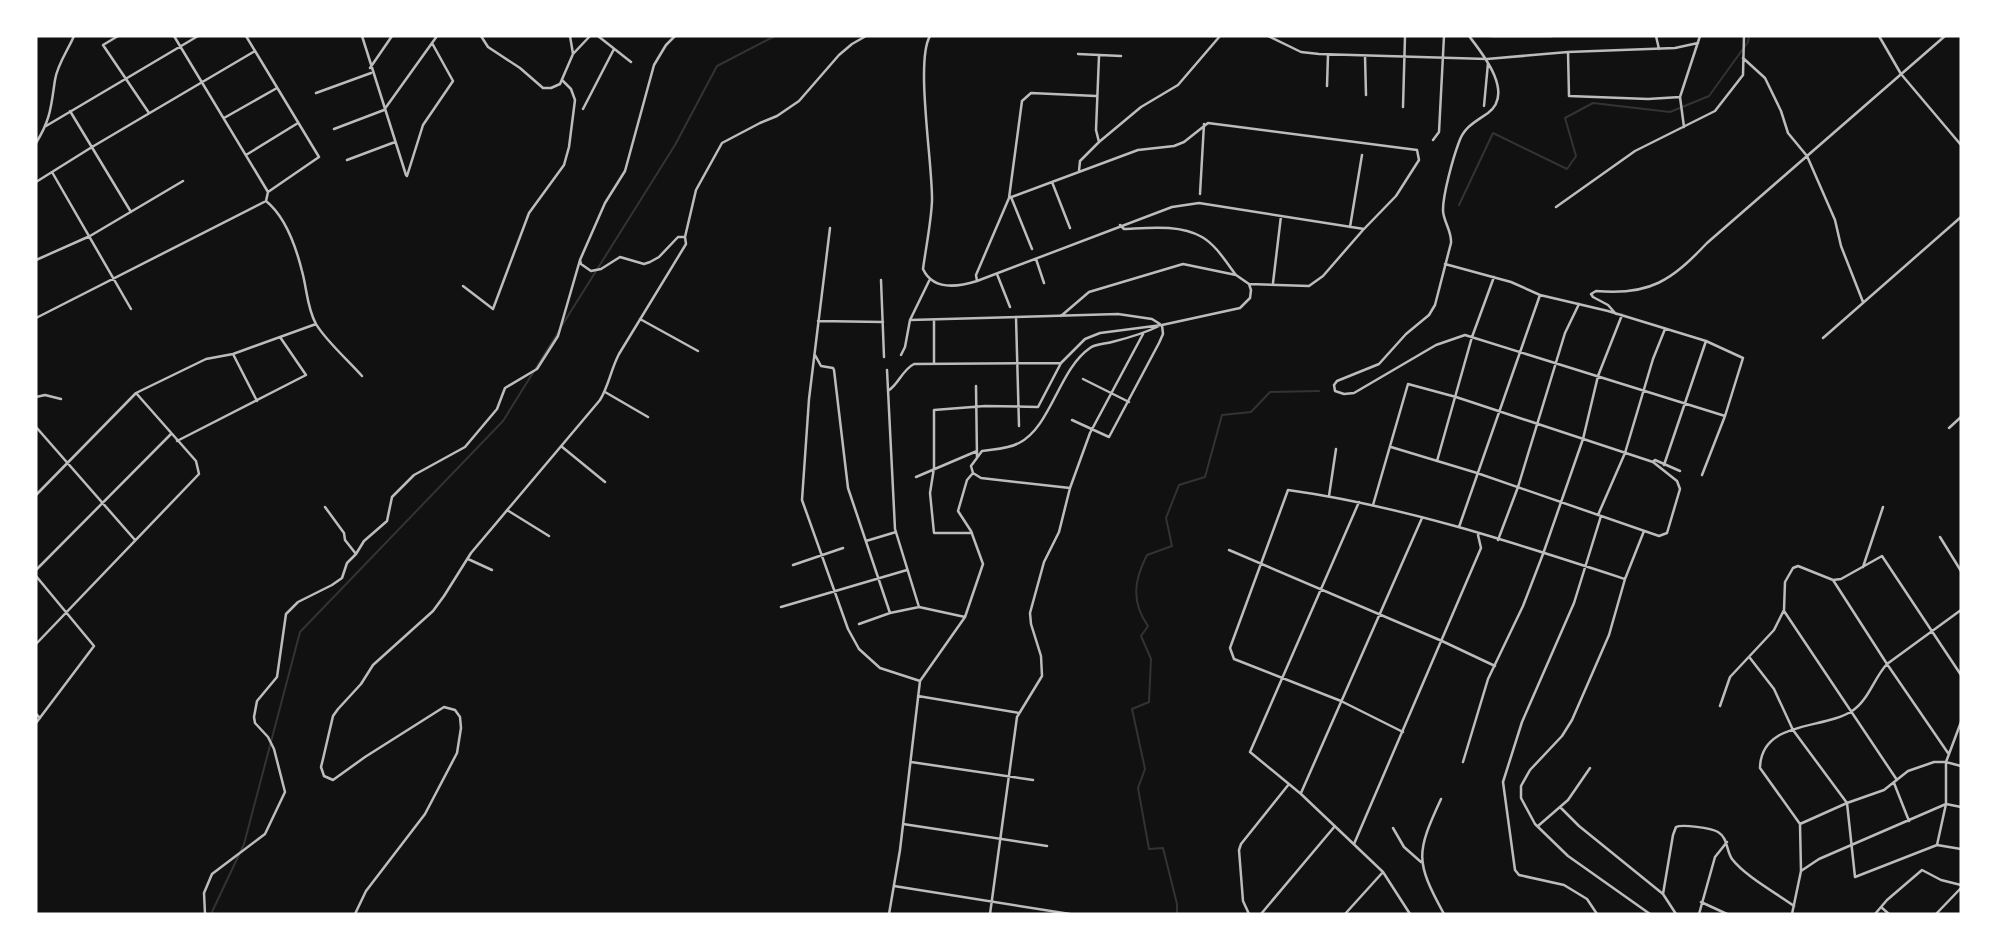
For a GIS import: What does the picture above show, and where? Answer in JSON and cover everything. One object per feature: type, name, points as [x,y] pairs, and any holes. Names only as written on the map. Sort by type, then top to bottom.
[{"type":"street","points":[[36,143],[46,126],[54,96],[55,79],[74,36]]},
{"type":"street","points":[[118,36],[103,45],[150,113]]},
{"type":"street","points":[[174,36],[268,192]]},
{"type":"street","points":[[46,126],[198,36]]},
{"type":"street","points":[[246,36],[319,157],[268,192],[266,201]]},
{"type":"street","points":[[362,36],[370,68],[407,176],[423,125],[453,81],[432,43]]},
{"type":"street","points":[[370,68],[392,36]]},
{"type":"street","points":[[334,129],[384,110],[437,36]]},
{"type":"street","points":[[481,36],[488,47],[520,68],[542,88],[551,88],[560,84],[573,54],[590,36]]},
{"type":"street","points":[[570,36],[573,54]]},
{"type":"street","points":[[598,36],[631,62]]},
{"type":"street","points":[[205,914],[204,893],[212,874],[265,834],[285,792],[274,750],[268,737],[255,723],[254,717],[257,701],[278,677],[286,614],[298,602],[342,578],[347,563],[356,554],[364,541],[387,521],[392,497],[414,475],[466,447],[497,409],[506,388],[537,369],[558,336],[580,260],[605,203],[625,171],[654,65],[666,45],[675,36]]},
{"type":"street","points":[[355,914],[370,885],[429,807],[457,753],[461,728],[460,717],[455,710],[444,707],[333,780],[324,776],[322,767],[333,716],[361,684],[373,665],[433,611],[468,559],[506,510],[605,392],[612,368],[686,244],[684,237],[696,190],[722,143],[777,116],[799,101],[839,55],[852,44],[866,36]]},
{"type":"street","points":[[930,36],[925,50],[925,73],[932,201],[923,269],[930,279],[946,286],[963,285],[997,274],[1120,225],[1172,207],[1199,203],[1364,229]]},
{"type":"street","points":[[1079,171],[1080,161],[1099,142],[1141,107],[1178,85],[1220,36]]},
{"type":"street","points":[[1268,36],[1301,52],[1487,60],[1568,52],[1660,49],[1698,43]]},
{"type":"street","points":[[1403,107],[1405,36]]},
{"type":"street","points":[[1434,140],[1439,132],[1444,36]]},
{"type":"street","points":[[1469,36],[1495,73],[1496,101],[1489,112],[1469,126],[1459,142],[1443,212],[1451,237],[1435,305],[1429,315],[1406,334],[1379,364],[1337,381],[1334,388],[1340,393],[1354,392],[1436,345],[1458,336],[1472,337],[1725,416]]},
{"type":"street","points":[[1492,36],[1551,36]]},
{"type":"street","points":[[1656,36],[1660,49]]},
{"type":"street","points":[[1684,127],[1680,98],[1700,36]]},
{"type":"street","points":[[1556,207],[1635,151],[1715,111],[1743,75],[1744,36]]},
{"type":"street","points":[[1879,36],[1901,74],[1961,144]]},
{"type":"street","points":[[1616,314],[1614,310],[1591,294],[1596,291],[1635,290],[1659,284],[1673,276],[1707,242],[1945,36]]},
{"type":"street","points":[[583,108],[614,49]]},
{"type":"street","points":[[36,182],[255,51]]},
{"type":"street","points":[[1568,52],[1569,96],[1648,99],[1680,98]]},
{"type":"street","points":[[1078,54],[1121,56]]},
{"type":"street","points":[[1327,86],[1328,54]]},
{"type":"street","points":[[1099,56],[1096,130],[1099,142]]},
{"type":"street","points":[[1365,56],[1366,95]]},
{"type":"street","points":[[1743,58],[1764,78],[1781,111],[1788,133],[1808,156],[1834,220],[1841,246],[1863,302]]},
{"type":"street","points":[[1484,106],[1487,60]]},
{"type":"street","points":[[316,93],[372,72]]},
{"type":"street","points":[[463,286],[493,309],[530,213],[564,165],[569,147],[575,100],[571,89],[562,80]]},
{"type":"street","points":[[223,118],[277,88]]},
{"type":"street","points":[[977,281],[976,275],[1010,198],[1022,101],[1031,94],[1096,96]]},
{"type":"street","points":[[70,111],[131,212]]},
{"type":"street","points":[[246,155],[298,123]]},
{"type":"street","points":[[1010,198],[1138,150],[1174,146],[1184,142],[1204,124],[1208,123],[1417,150],[1419,160],[1396,196],[1323,276],[1309,286],[1273,283],[1249,284],[1236,275],[1213,246],[1202,237],[1161,227],[1124,229],[1120,225]]},
{"type":"street","points":[[1200,194],[1204,124]]},
{"type":"street","points":[[347,160],[395,142]]},
{"type":"street","points":[[1350,228],[1362,155]]},
{"type":"street","points":[[52,172],[131,309]]},
{"type":"street","points":[[36,260],[90,236],[183,181]]},
{"type":"street","points":[[1052,182],[1070,228]]},
{"type":"street","points":[[1010,198],[1032,249]]},
{"type":"street","points":[[36,318],[266,201]]},
{"type":"street","points":[[266,201],[276,209],[294,243],[307,298],[316,324],[362,376]]},
{"type":"street","points":[[1273,283],[1281,216]]},
{"type":"street","points":[[1823,338],[1961,217]]},
{"type":"street","points":[[830,228],[814,354],[802,500],[834,592],[848,628],[859,649],[880,668],[920,681]]},
{"type":"street","points":[[580,260],[581,264],[591,271],[601,269],[618,258],[644,264],[660,257],[678,237],[684,237]]},
{"type":"street","points":[[1036,259],[1044,283]]},
{"type":"street","points":[[1061,316],[1089,292],[1173,266],[1183,264],[1236,275]]},
{"type":"street","points":[[1444,264],[1511,282],[1540,295],[1616,314],[1706,341],[1743,358],[1725,416],[1702,475]]},
{"type":"street","points":[[997,274],[1010,307]]},
{"type":"street","points":[[1437,461],[1472,337],[1494,277]]},
{"type":"street","points":[[901,354],[905,347],[910,320],[930,279]]},
{"type":"street","points":[[881,280],[884,357]]},
{"type":"street","points":[[972,533],[934,533],[930,493],[934,468],[934,410],[976,407],[1038,407],[1061,363],[1085,339],[1240,308],[1252,294],[1249,284]]},
{"type":"street","points":[[1459,527],[1540,295]]},
{"type":"street","points":[[1498,540],[1518,488],[1566,334],[1579,304]]},
{"type":"street","points":[[910,320],[1118,314],[1152,319],[1162,325]]},
{"type":"street","points":[[1463,762],[1495,666],[1523,606],[1543,554],[1583,439],[1598,376],[1622,316]]},
{"type":"street","points":[[1016,317],[1019,426]]},
{"type":"street","points":[[640,319],[698,351]]},
{"type":"street","points":[[934,320],[934,364]]},
{"type":"street","points":[[818,321],[883,322]]},
{"type":"street","points":[[36,495],[136,393],[206,359],[233,354],[316,324]]},
{"type":"street","points":[[1070,488],[981,478],[973,474],[971,466],[982,451],[1008,448],[1027,437],[1044,416],[1067,374],[1090,347],[1143,334],[1162,325]]},
{"type":"street","points":[[1072,420],[1109,437],[1163,334],[1162,325]]},
{"type":"street","points":[[1598,914],[1587,900],[1564,885],[1518,875],[1515,870],[1503,794],[1503,782],[1522,722],[1574,603],[1600,516],[1624,453],[1643,390],[1665,329]]},
{"type":"street","points":[[990,914],[1016,718],[1042,676],[1042,656],[1031,624],[1030,613],[1044,562],[1059,532],[1070,488],[1092,430],[1143,334]]},
{"type":"street","points":[[178,441],[306,375],[280,337]]},
{"type":"street","points":[[1664,465],[1706,341]]},
{"type":"street","points":[[233,354],[257,401]]},
{"type":"street","points":[[814,354],[821,366],[833,368],[834,370],[848,488],[890,613]]},
{"type":"street","points":[[888,391],[896,386],[908,367],[914,364],[1061,363]]},
{"type":"street","points":[[887,370],[896,532],[919,607]]},
{"type":"street","points":[[1083,380],[1111,392],[1128,402]]},
{"type":"street","points":[[1373,505],[1408,384],[1456,397],[1653,462],[1677,481],[1680,490],[1667,533],[1659,536],[1477,473],[1391,447]]},
{"type":"street","points":[[976,386],[977,457]]},
{"type":"street","points":[[605,392],[648,418]]},
{"type":"street","points":[[36,644],[199,474],[196,461],[136,393]]},
{"type":"street","points":[[36,397],[46,395],[61,399]]},
{"type":"street","points":[[1949,428],[1961,417]]},
{"type":"street","points":[[36,427],[135,540]]},
{"type":"street","points":[[36,570],[171,434]]},
{"type":"street","points":[[561,446],[605,482]]},
{"type":"street","points":[[1329,496],[1336,449]]},
{"type":"street","points":[[916,477],[977,450]]},
{"type":"street","points":[[1653,462],[1655,460],[1680,471]]},
{"type":"street","points":[[890,914],[915,733],[920,681],[965,617],[982,564],[972,533],[958,511],[967,480],[973,474]]},
{"type":"street","points":[[1403,732],[1341,701],[1234,659],[1230,648],[1288,490],[1373,505],[1459,527],[1626,579]]},
{"type":"street","points":[[1359,502],[1250,752],[1301,794],[1383,872],[1410,914]]},
{"type":"street","points":[[324,507],[344,533],[345,540],[356,554]]},
{"type":"street","points":[[1863,567],[1883,507]]},
{"type":"street","points":[[506,510],[549,536]]},
{"type":"street","points":[[1301,794],[1422,518]]},
{"type":"street","points":[[1644,531],[1626,579],[1609,635],[1572,720],[1562,736],[1530,770],[1521,786],[1521,798],[1538,826],[1568,856],[1650,914]]},
{"type":"street","points":[[866,541],[896,532]]},
{"type":"street","points":[[1354,844],[1482,548],[1478,534]]},
{"type":"street","points":[[1940,538],[1961,571]]},
{"type":"street","points":[[793,565],[843,548]]},
{"type":"street","points":[[1229,550],[1321,588],[1495,666]]},
{"type":"street","points":[[1720,706],[1730,677],[1750,658],[1774,630],[1784,610],[1785,582],[1792,568],[1798,566],[1833,580],[1841,579],[1882,556],[1961,675]]},
{"type":"street","points":[[468,559],[492,570]]},
{"type":"street","points":[[781,607],[879,580],[907,570]]},
{"type":"street","points":[[36,576],[94,646],[36,723]]},
{"type":"street","points":[[1833,580],[1887,664],[1948,753]]},
{"type":"street","points":[[859,624],[890,613],[919,607],[965,617]]},
{"type":"street","points":[[1784,610],[1897,780]]},
{"type":"street","points":[[1792,914],[1801,871],[1800,824],[1760,768],[1768,745],[1773,739],[1793,730],[1852,711],[1862,702],[1878,673],[1887,664],[1961,610]]},
{"type":"street","points":[[1750,658],[1774,689],[1793,730],[1847,803],[1853,844],[1855,877],[1937,845],[1961,849]]},
{"type":"street","points":[[918,696],[1019,713]]},
{"type":"street","points":[[36,714],[40,718]]},
{"type":"street","points":[[1937,845],[1946,804],[1946,762],[1961,722]]},
{"type":"street","points":[[910,762],[1033,780]]},
{"type":"street","points":[[1800,824],[1847,803],[1884,790],[1908,771],[1934,762],[1946,762],[1961,766]]},
{"type":"street","points":[[1538,826],[1568,800],[1590,768]]},
{"type":"street","points":[[1894,782],[1909,820]]},
{"type":"street","points":[[1249,914],[1243,901],[1239,850],[1241,844],[1289,784]]},
{"type":"street","points":[[1441,799],[1421,847],[1420,862],[1426,882],[1444,914]]},
{"type":"street","points":[[1801,871],[1819,859],[1946,804],[1961,806]]},
{"type":"street","points":[[1560,807],[1579,826],[1663,894],[1676,914]]},
{"type":"street","points":[[902,824],[1000,837],[1047,846]]},
{"type":"street","points":[[1663,894],[1676,827],[1682,824],[1717,832],[1727,842],[1731,858],[1794,906]]},
{"type":"street","points":[[1261,914],[1334,826]]},
{"type":"street","points":[[1393,828],[1404,847],[1420,862]]},
{"type":"street","points":[[1699,914],[1715,857],[1727,842]]},
{"type":"street","points":[[1875,914],[1922,870],[1940,880],[1961,887],[1936,914]]},
{"type":"street","points":[[1345,914],[1383,872]]},
{"type":"street","points":[[894,886],[1070,914]]},
{"type":"street","points":[[1701,902],[1727,914]]},
{"type":"street","points":[[1881,907],[1889,914]]},
{"type":"street","points":[[1591,914],[1594,910]]},
{"type":"waterway","points":[[561,327],[675,145],[717,66],[775,36]]},
{"type":"waterway","points":[[1459,205],[1493,133],[1567,169],[1576,156],[1565,118],[1593,103],[1670,112],[1709,96],[1748,42],[1749,36]]},
{"type":"waterway","points":[[211,914],[244,844],[300,632],[503,421],[559,331]]},
{"type":"waterway","points":[[1177,914],[1177,904],[1163,848],[1149,849],[1138,788],[1145,769],[1132,709],[1149,702],[1151,659],[1141,636],[1148,626],[1137,600],[1136,591],[1139,573],[1147,555],[1172,546],[1166,518],[1179,485],[1205,477],[1222,415],[1251,412],[1270,392],[1319,391]]}]
